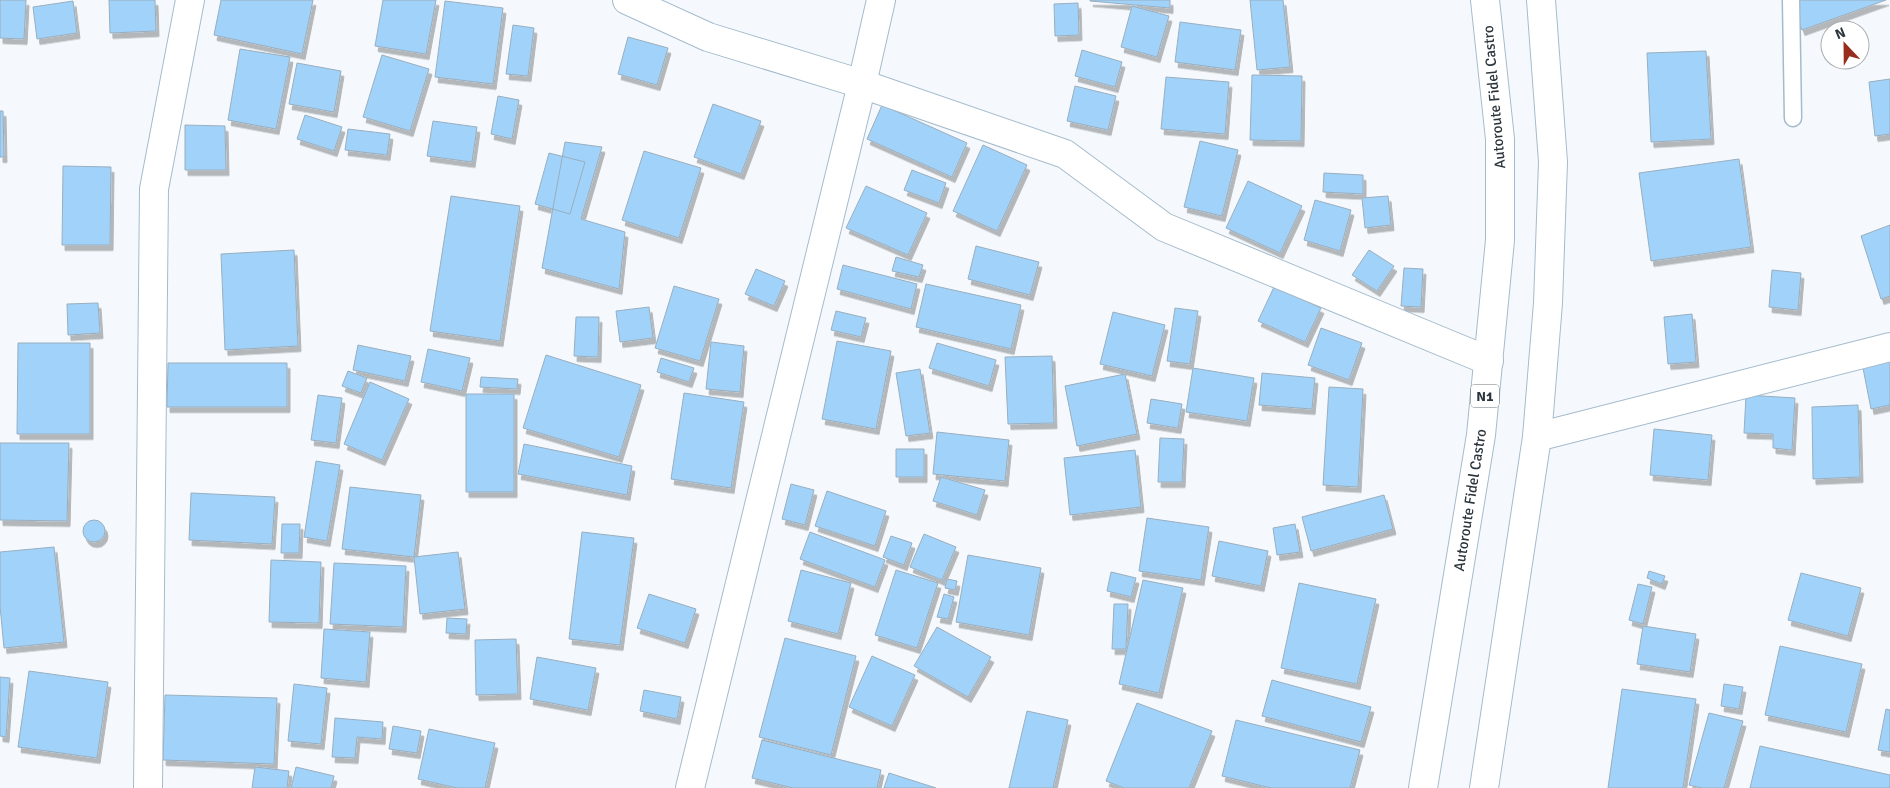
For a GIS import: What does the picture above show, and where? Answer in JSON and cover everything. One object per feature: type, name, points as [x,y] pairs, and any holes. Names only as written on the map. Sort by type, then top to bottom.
[{"type":"main road","points":[[148,788],[154,189],[190,0]]},
{"type":"main road","points":[[627,0],[708,37],[862,84],[1066,154],[1164,227],[1489,361]]},
{"type":"main road","points":[[690,788],[881,0]]},
{"type":"main road","name":"Autoroute Fidel Castro","points":[[1423,788],[1481,435],[1500,240],[1500,139],[1484,0]]},
{"type":"main road","points":[[1484,788],[1537,436],[1548,303],[1553,162],[1542,1]]},
{"type":"main road","points":[[1537,436],[1890,347]]},
{"type":"lane","points":[[1791,0],[1793,118]]},
{"type":"building","points":[[0,0],[26,0],[24,39],[0,38]]},
{"type":"building","points":[[109,0],[155,0],[156,31],[110,33]]},
{"type":"building","points":[[221,0],[313,0],[302,54],[214,35]]},
{"type":"building","points":[[383,0],[436,0],[426,54],[375,46]]},
{"type":"building","points":[[1170,0],[1170,8],[1090,1]]},
{"type":"building","points":[[1250,0],[1283,0],[1290,67],[1257,70]]},
{"type":"building","points":[[1791,0],[1886,0],[1830,20],[1820,20],[1820,24],[1802,30]]},
{"type":"building","points":[[73,1],[77,33],[37,39],[33,7]]},
{"type":"building","points":[[445,1],[503,8],[493,84],[435,77]]},
{"type":"building","points":[[1078,3],[1079,35],[1055,36],[1054,4]]},
{"type":"building","points":[[1132,6],[1169,16],[1157,57],[1121,47]]},
{"type":"building","points":[[1180,22],[1241,30],[1235,70],[1175,62]]},
{"type":"building","points":[[513,25],[534,28],[528,76],[506,74]]},
{"type":"building","points":[[628,37],[668,48],[657,85],[618,74]]},
{"type":"building","points":[[240,49],[290,57],[276,129],[228,120]]},
{"type":"building","points":[[1082,50],[1122,62],[1115,87],[1075,76]]},
{"type":"building","points":[[1706,51],[1711,139],[1651,142],[1647,53]]},
{"type":"building","points":[[382,55],[429,69],[410,131],[363,117]]},
{"type":"building","points":[[297,63],[341,71],[334,112],[289,104]]},
{"type":"building","points":[[1252,75],[1302,76],[1301,141],[1250,140]]},
{"type":"building","points":[[1166,77],[1229,82],[1225,134],[1161,129]]},
{"type":"building","points":[[1890,79],[1890,134],[1875,136],[1869,82]]},
{"type":"building","points":[[1075,86],[1116,96],[1108,130],[1067,121]]},
{"type":"building","points":[[498,96],[519,100],[512,139],[491,134]]},
{"type":"building","points":[[713,104],[761,121],[741,174],[694,157]]},
{"type":"building","points":[[882,105],[967,143],[952,177],[867,139]]},
{"type":"building","points":[[0,111],[3,111],[4,157],[0,157]]},
{"type":"building","points":[[305,115],[342,127],[334,151],[297,139]]},
{"type":"building","points":[[433,121],[477,127],[472,162],[427,156]]},
{"type":"building","points":[[185,125],[225,126],[226,170],[185,170]]},
{"type":"building","points":[[348,129],[390,134],[387,155],[345,150]]},
{"type":"building","points":[[1200,141],[1238,150],[1222,216],[1184,207]]},
{"type":"building","points":[[565,142],[602,147],[581,219],[625,232],[619,289],[542,268]]},
{"type":"building","points":[[983,145],[1027,165],[997,231],[953,211]]},
{"type":"building","points":[[644,151],[701,168],[679,238],[622,220]]},
{"type":"building","points":[[549,153],[585,162],[570,214],[535,204]]},
{"type":"building","points":[[1739,159],[1751,247],[1651,261],[1639,173]]},
{"type":"building","points":[[63,166],[111,167],[110,245],[62,245]]},
{"type":"building","points":[[912,170],[946,183],[939,203],[904,190]]},
{"type":"building","points":[[1324,173],[1363,175],[1363,194],[1323,192]]},
{"type":"building","points":[[1248,181],[1302,206],[1280,253],[1226,228]]},
{"type":"building","points":[[866,186],[927,213],[908,255],[846,228]]},
{"type":"building","points":[[451,196],[520,206],[500,341],[430,331]]},
{"type":"building","points":[[1388,196],[1391,225],[1365,228],[1362,198]]},
{"type":"building","points":[[1315,200],[1351,210],[1340,251],[1304,240]]},
{"type":"building","points":[[1890,225],[1890,296],[1881,299],[1861,236]]},
{"type":"building","points":[[976,246],[1039,262],[1030,295],[968,279]]},
{"type":"building","points":[[294,250],[298,346],[225,350],[221,254]]},
{"type":"building","points":[[1369,250],[1394,266],[1377,291],[1352,275]]},
{"type":"building","points":[[896,257],[923,265],[919,277],[892,271]]},
{"type":"building","points":[[843,265],[917,284],[911,309],[837,289]]},
{"type":"building","points":[[1404,268],[1423,269],[1421,307],[1401,306]]},
{"type":"building","points":[[756,269],[785,281],[774,306],[745,294]]},
{"type":"building","points":[[1772,270],[1801,273],[1798,310],[1769,307]]},
{"type":"building","points":[[926,284],[1021,305],[1011,349],[916,327]]},
{"type":"building","points":[[674,286],[719,299],[700,361],[655,348]]},
{"type":"building","points":[[1274,287],[1321,308],[1305,342],[1258,321]]},
{"type":"building","points":[[98,303],[100,333],[68,335],[67,304]]},
{"type":"building","points":[[649,307],[653,338],[620,342],[616,311]]},
{"type":"building","points":[[1175,308],[1198,311],[1190,364],[1167,361]]},
{"type":"building","points":[[836,311],[866,318],[861,337],[831,330]]},
{"type":"building","points":[[1113,312],[1165,325],[1152,376],[1100,364]]},
{"type":"building","points":[[1692,314],[1696,362],[1668,364],[1664,317]]},
{"type":"building","points":[[576,317],[599,317],[598,357],[574,356]]},
{"type":"building","points":[[1321,328],[1362,343],[1349,380],[1308,365]]},
{"type":"building","points":[[837,341],[891,351],[876,429],[822,419]]},
{"type":"building","points":[[711,342],[744,346],[740,392],[706,389]]},
{"type":"building","points":[[18,343],[90,343],[90,434],[17,434]]},
{"type":"building","points":[[937,343],[996,360],[989,386],[929,368]]},
{"type":"building","points":[[358,345],[411,356],[405,381],[353,370]]},
{"type":"building","points":[[428,349],[470,358],[462,391],[421,382]]},
{"type":"building","points":[[546,355],[641,385],[619,457],[523,428]]},
{"type":"building","points":[[1052,356],[1054,423],[1008,424],[1005,357]]},
{"type":"building","points":[[661,358],[694,368],[689,382],[657,372]]},
{"type":"building","points":[[1890,358],[1890,405],[1871,409],[1862,363]]},
{"type":"building","points":[[168,363],[287,363],[287,407],[167,407]]},
{"type":"building","points":[[1193,368],[1254,378],[1247,421],[1186,412]]},
{"type":"building","points":[[920,369],[930,433],[906,436],[896,373]]},
{"type":"building","points":[[348,371],[367,378],[361,393],[342,386]]},
{"type":"building","points":[[1262,373],[1315,378],[1312,409],[1259,405]]},
{"type":"building","points":[[1125,374],[1137,434],[1077,446],[1065,386]]},
{"type":"building","points":[[481,377],[518,379],[517,389],[480,387]]},
{"type":"building","points":[[370,382],[409,399],[382,460],[344,444]]},
{"type":"building","points":[[1329,387],[1363,389],[1358,487],[1323,485]]},
{"type":"building","points":[[684,393],[744,402],[731,488],[671,479]]},
{"type":"building","points":[[466,394],[514,394],[514,492],[466,492]]},
{"type":"building","points":[[318,395],[342,398],[336,443],[311,440]]},
{"type":"building","points":[[1746,395],[1795,398],[1792,450],[1773,448],[1773,434],[1744,433]]},
{"type":"building","points":[[1151,399],[1182,404],[1178,428],[1147,423]]},
{"type":"building","points":[[1858,405],[1860,477],[1813,479],[1812,407]]},
{"type":"building","points":[[1654,429],[1712,435],[1708,480],[1650,475]]},
{"type":"building","points":[[937,432],[1009,440],[1005,481],[933,474]]},
{"type":"building","points":[[1160,438],[1184,439],[1182,482],[1158,482]]},
{"type":"building","points":[[0,443],[69,443],[67,521],[0,520]]},
{"type":"building","points":[[524,444],[632,466],[627,495],[518,474]]},
{"type":"building","points":[[896,449],[924,449],[924,477],[896,477]]},
{"type":"building","points":[[1135,450],[1141,507],[1070,515],[1064,458]]},
{"type":"building","points":[[316,461],[340,465],[327,541],[304,537]]},
{"type":"building","points":[[941,477],[985,490],[977,515],[933,501]]},
{"type":"building","points":[[791,484],[814,490],[805,525],[782,519]]},
{"type":"building","points":[[350,487],[421,495],[414,557],[342,549]]},
{"type":"building","points":[[827,491],[886,511],[875,546],[815,526]]},
{"type":"building","points":[[191,493],[275,497],[272,544],[189,540]]},
{"type":"building","points":[[1384,495],[1393,529],[1311,551],[1302,517]]},
{"type":"building","points":[[1147,518],[1209,527],[1201,580],[1139,571]]},
{"type":"building","points":[[94,520],[102,523],[105,531],[102,539],[94,542],[86,539],[83,531],[86,523]]},
{"type":"building","points":[[282,524],[300,524],[299,553],[281,553]]},
{"type":"building","points":[[1295,524],[1300,552],[1277,555],[1273,528]]},
{"type":"building","points":[[582,532],[634,538],[620,645],[569,639]]},
{"type":"building","points":[[810,532],[885,560],[875,587],[800,559]]},
{"type":"building","points":[[924,534],[956,547],[942,580],[910,567]]},
{"type":"building","points":[[891,536],[912,543],[904,565],[883,557]]},
{"type":"building","points":[[1219,541],[1268,551],[1261,586],[1212,576]]},
{"type":"building","points":[[54,547],[64,642],[4,648],[0,606],[0,552]]},
{"type":"building","points":[[458,552],[465,609],[420,614],[414,557]]},
{"type":"building","points":[[968,555],[1041,568],[1029,635],[956,622]]},
{"type":"building","points":[[271,560],[321,562],[319,623],[269,622]]},
{"type":"building","points":[[334,563],[406,566],[403,627],[330,624]]},
{"type":"building","points":[[801,570],[851,583],[838,634],[788,621]]},
{"type":"building","points":[[896,570],[938,583],[917,648],[875,635]]},
{"type":"building","points":[[1649,571],[1665,576],[1662,584],[1647,578]]},
{"type":"building","points":[[1111,572],[1136,578],[1131,597],[1107,591]]},
{"type":"building","points":[[1801,573],[1861,588],[1848,636],[1788,620]]},
{"type":"building","points":[[947,579],[957,581],[955,590],[945,588]]},
{"type":"building","points":[[1143,580],[1183,588],[1159,693],[1119,684]]},
{"type":"building","points":[[1299,583],[1376,599],[1357,684],[1281,668]]},
{"type":"building","points":[[1638,584],[1652,587],[1643,624],[1629,620]]},
{"type":"building","points":[[649,594],[696,609],[685,643],[637,628]]},
{"type":"building","points":[[944,594],[954,597],[948,619],[937,617]]},
{"type":"building","points":[[1114,604],[1128,604],[1126,649],[1112,649]]},
{"type":"building","points":[[447,618],[467,619],[466,634],[446,633]]},
{"type":"building","points":[[1643,626],[1696,634],[1690,672],[1637,664]]},
{"type":"building","points":[[937,627],[991,657],[968,697],[914,666]]},
{"type":"building","points":[[324,629],[370,632],[366,682],[321,678]]},
{"type":"building","points":[[785,638],[856,656],[831,755],[759,737]]},
{"type":"building","points":[[516,639],[518,694],[476,695],[475,640]]},
{"type":"building","points":[[1780,646],[1862,664],[1846,732],[1765,715]]},
{"type":"building","points":[[872,656],[915,675],[892,726],[849,707]]},
{"type":"building","points":[[537,657],[596,668],[588,710],[530,699]]},
{"type":"building","points":[[29,671],[108,682],[97,758],[18,747]]},
{"type":"building","points":[[0,677],[10,678],[6,737],[0,736]]},
{"type":"building","points":[[1272,680],[1371,707],[1361,742],[1262,716]]},
{"type":"building","points":[[294,684],[327,688],[321,744],[288,741]]},
{"type":"building","points":[[1724,684],[1743,687],[1739,709],[1721,706]]},
{"type":"building","points":[[1622,689],[1696,699],[1683,788],[1608,788]]},
{"type":"building","points":[[644,690],[681,697],[677,719],[640,711]]},
{"type":"building","points":[[165,695],[277,698],[274,764],[163,760]]},
{"type":"building","points":[[1137,703],[1212,731],[1189,788],[1124,788],[1106,781]]},
{"type":"building","points":[[1886,709],[1890,710],[1890,752],[1878,750]]},
{"type":"building","points":[[1027,711],[1068,720],[1053,788],[1009,788]]},
{"type":"building","points":[[1709,713],[1743,721],[1724,788],[1702,788],[1689,785]]},
{"type":"building","points":[[335,718],[383,722],[382,739],[357,737],[355,758],[332,757]]},
{"type":"building","points":[[1236,720],[1360,750],[1350,788],[1271,788],[1222,776]]},
{"type":"building","points":[[393,726],[421,731],[417,753],[389,749]]},
{"type":"building","points":[[429,729],[495,743],[485,788],[457,788],[418,779]]},
{"type":"building","points":[[762,740],[881,770],[877,788],[793,788],[752,778]]},
{"type":"building","points":[[1760,746],[1890,775],[1890,788],[1750,788]]},
{"type":"building","points":[[255,767],[289,771],[287,788],[252,788]]},
{"type":"building","points":[[296,767],[334,776],[331,788],[291,788]]},
{"type":"building","points":[[889,773],[936,788],[884,788]]}]
